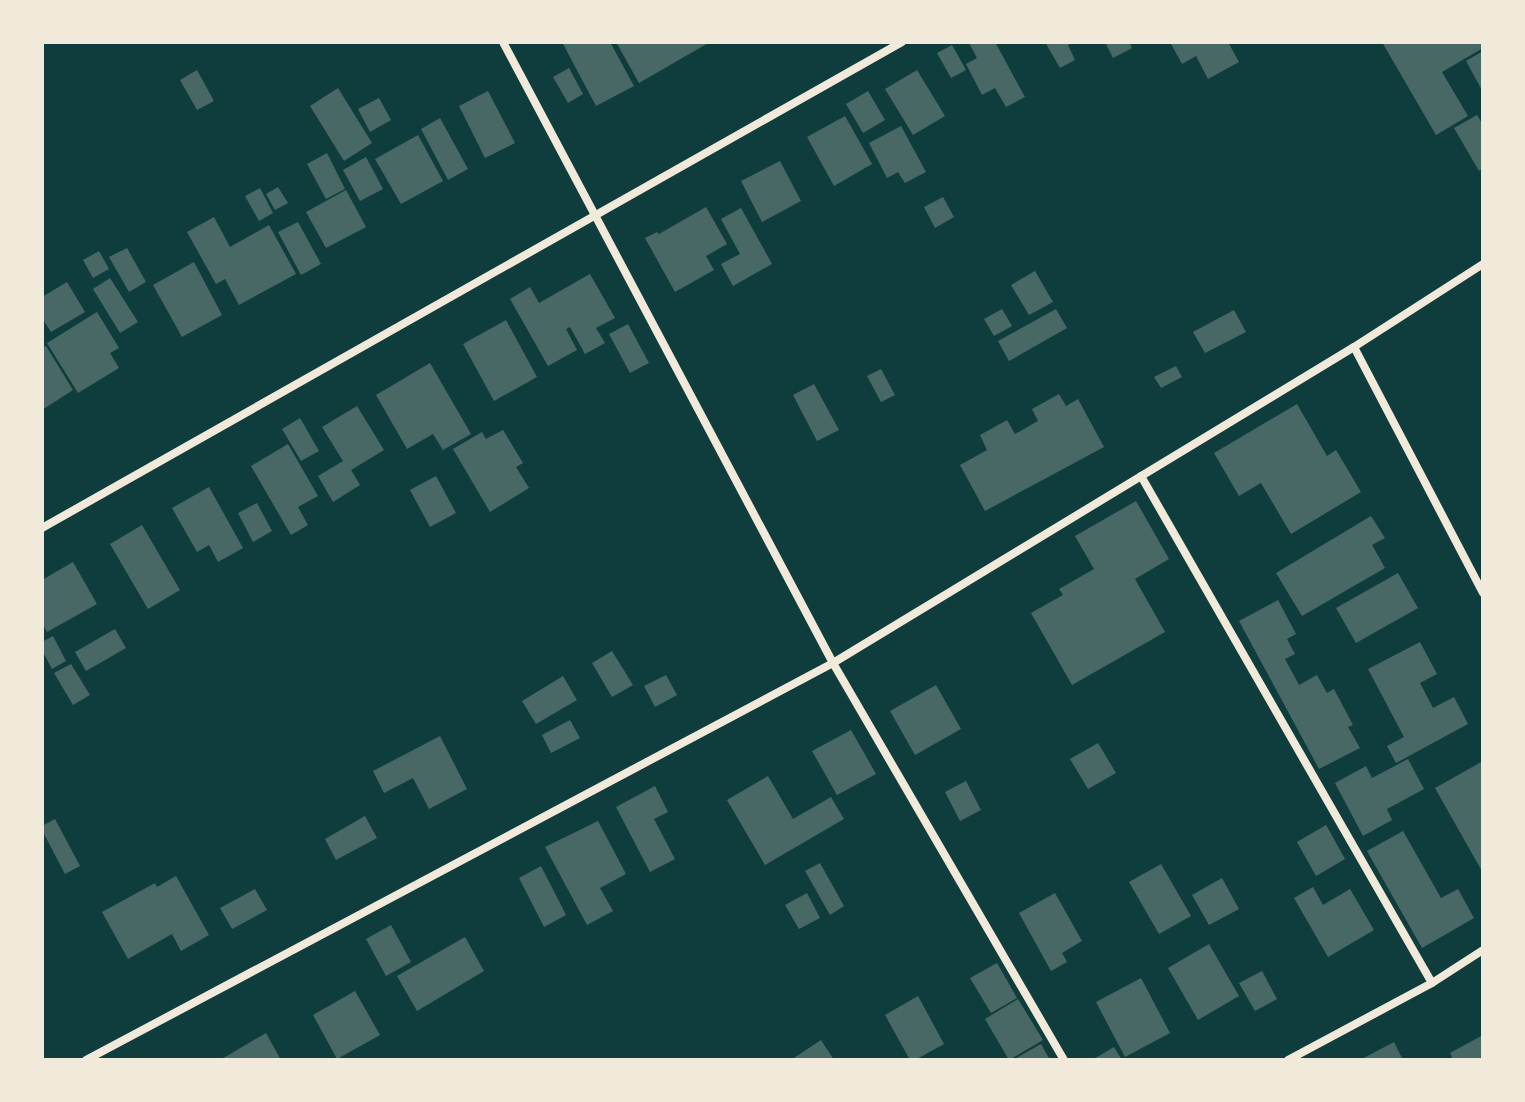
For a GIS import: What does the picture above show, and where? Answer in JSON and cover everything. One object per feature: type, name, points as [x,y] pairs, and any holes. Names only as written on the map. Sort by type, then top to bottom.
[{"type":"street","points":[[503,42],[833,663],[1064,1060]]},
{"type":"street","points":[[42,528],[902,42]]},
{"type":"street","points":[[86,1060],[833,663],[1354,347],[1483,264]]},
{"type":"street","points":[[1354,347],[1483,593]]},
{"type":"street","points":[[1141,476],[1432,983]]},
{"type":"street","points":[[1288,1060],[1432,983],[1483,950]]},
{"type":"building","points":[[562,42],[610,42],[634,86],[596,106]]},
{"type":"building","points":[[616,42],[710,42],[639,83]]},
{"type":"building","points":[[971,42],[995,42],[1025,97],[1006,107],[995,88],[982,95],[966,64],[977,58]]},
{"type":"building","points":[[1045,42],[1073,42],[1068,45],[1075,60],[1060,68]]},
{"type":"building","points":[[1105,42],[1129,42],[1132,48],[1113,58]]},
{"type":"building","points":[[1170,42],[1228,42],[1239,62],[1208,79],[1196,56],[1182,64]]},
{"type":"building","points":[[1382,42],[1483,42],[1483,48],[1442,72],[1468,116],[1436,135]]},
{"type":"building","points":[[952,45],[966,70],[951,78],[937,53]]},
{"type":"building","points":[[1483,51],[1483,92],[1466,61]]},
{"type":"building","points":[[569,68],[583,94],[568,103],[553,77]]},
{"type":"building","points":[[197,70],[214,101],[197,110],[180,80]]},
{"type":"building","points":[[917,70],[945,116],[913,135],[885,89]]},
{"type":"building","points":[[338,88],[372,143],[344,161],[310,106]]},
{"type":"building","points":[[488,91],[515,143],[485,158],[459,106]]},
{"type":"building","points":[[868,91],[885,120],[863,133],[846,104]]},
{"type":"building","points":[[379,98],[391,120],[370,132],[358,109]]},
{"type":"building","points":[[1477,115],[1483,125],[1483,168],[1479,171],[1454,128]]},
{"type":"building","points":[[845,116],[872,164],[834,186],[807,137]]},
{"type":"building","points":[[440,118],[468,169],[448,180],[421,129]]},
{"type":"building","points":[[901,126],[926,172],[905,183],[898,172],[887,178],[869,143]]},
{"type":"building","points":[[418,135],[443,181],[401,204],[375,159]]},
{"type":"building","points":[[327,153],[345,189],[326,199],[307,164]]},
{"type":"building","points":[[366,157],[383,189],[360,201],[343,170]]},
{"type":"building","points":[[780,161],[801,201],[762,222],[741,181]]},
{"type":"building","points":[[278,187],[288,203],[275,210],[266,194]]},
{"type":"building","points":[[260,188],[273,213],[259,221],[245,196]]},
{"type":"building","points":[[346,190],[366,227],[326,248],[306,212]]},
{"type":"building","points":[[943,197],[954,217],[935,228],[924,207]]},
{"type":"building","points":[[706,207],[727,244],[706,256],[714,270],[675,292],[645,238],[657,232],[659,234]]},
{"type":"building","points":[[741,208],[772,264],[733,286],[721,264],[740,254],[721,219]]},
{"type":"building","points":[[214,217],[230,247],[269,225],[296,274],[239,305],[225,279],[216,284],[187,232]]},
{"type":"building","points":[[298,222],[321,264],[301,275],[278,232]]},
{"type":"building","points":[[127,248],[146,282],[129,292],[109,257]]},
{"type":"building","points":[[99,251],[109,269],[93,278],[83,260]]},
{"type":"building","points":[[194,262],[222,315],[182,337],[153,285]]},
{"type":"building","points":[[1035,271],[1053,302],[1029,315],[1011,285]]},
{"type":"building","points":[[590,274],[615,318],[596,328],[605,343],[585,354],[570,327],[566,329],[577,350],[548,366],[510,299],[530,287],[539,303]]},
{"type":"building","points":[[110,278],[138,322],[120,333],[93,289]]},
{"type":"building","points":[[67,282],[85,312],[51,332],[42,318],[42,297]]},
{"type":"building","points":[[1002,309],[1012,326],[994,336],[984,319]]},
{"type":"building","points":[[1056,309],[1067,328],[1009,361],[998,341]]},
{"type":"building","points":[[1234,310],[1246,332],[1205,353],[1193,332]]},
{"type":"building","points":[[97,312],[119,348],[110,353],[119,368],[78,393],[47,343]]},
{"type":"building","points":[[506,320],[537,377],[494,401],[463,344]]},
{"type":"building","points":[[628,324],[649,363],[630,373],[609,334]]},
{"type":"building","points":[[46,346],[73,390],[42,410],[42,348]]},
{"type":"building","points":[[430,363],[471,434],[443,450],[433,434],[407,449],[376,395]]},
{"type":"building","points":[[1176,366],[1182,377],[1161,388],[1154,377]]},
{"type":"building","points":[[881,369],[895,395],[881,402],[867,376]]},
{"type":"building","points":[[814,384],[839,430],[817,441],[793,395]]},
{"type":"building","points":[[1059,394],[1066,406],[1078,399],[1104,447],[985,511],[960,465],[987,450],[980,435],[1007,420],[1015,434],[1038,421],[1032,409]]},
{"type":"building","points":[[1297,404],[1327,456],[1336,450],[1361,492],[1291,534],[1261,483],[1239,496],[1214,453]]},
{"type":"building","points":[[357,406],[384,450],[351,470],[360,485],[333,502],[318,476],[343,461],[322,427]]},
{"type":"building","points":[[300,418],[319,451],[301,461],[282,429]]},
{"type":"building","points":[[503,430],[523,463],[516,467],[529,488],[490,512],[453,449],[482,432],[486,439]]},
{"type":"building","points":[[288,444],[318,496],[298,507],[308,525],[291,535],[251,466]]},
{"type":"building","points":[[436,476],[456,513],[430,527],[410,490]]},
{"type":"building","points":[[209,487],[243,548],[218,562],[209,545],[197,552],[172,508]]},
{"type":"building","points":[[1136,501],[1169,559],[1135,579],[1165,632],[1072,685],[1031,613],[1063,595],[1059,589],[1094,569],[1075,536]]},
{"type":"building","points":[[257,503],[272,531],[253,542],[238,513]]},
{"type":"building","points":[[1371,516],[1385,538],[1372,545],[1385,568],[1302,616],[1276,573]]},
{"type":"building","points":[[142,525],[180,590],[148,609],[110,544]]},
{"type":"building","points":[[73,562],[97,604],[47,632],[42,623],[42,580]]},
{"type":"building","points":[[1398,573],[1418,608],[1356,643],[1336,608]]},
{"type":"building","points":[[1278,600],[1296,634],[1287,639],[1295,654],[1285,659],[1299,685],[1317,675],[1327,693],[1334,689],[1353,725],[1348,727],[1360,748],[1319,769],[1239,621]]},
{"type":"building","points":[[115,629],[126,648],[86,671],[75,652]]},
{"type":"building","points":[[53,636],[66,661],[52,669],[42,650],[42,642]]},
{"type":"building","points":[[1420,642],[1437,674],[1420,683],[1433,708],[1454,697],[1468,724],[1396,763],[1387,746],[1404,737],[1368,669]]},
{"type":"building","points":[[612,651],[633,685],[612,697],[592,663]]},
{"type":"building","points":[[71,664],[90,695],[73,705],[54,673]]},
{"type":"building","points":[[666,675],[677,695],[655,707],[644,686]]},
{"type":"building","points":[[563,676],[577,700],[536,724],[522,701]]},
{"type":"building","points":[[936,685],[961,729],[915,755],[890,711]]},
{"type":"building","points":[[570,720],[580,738],[551,753],[542,735]]},
{"type":"building","points":[[851,730],[876,774],[837,795],[812,751]]},
{"type":"building","points":[[440,736],[467,789],[429,809],[413,778],[384,793],[373,771]]},
{"type":"building","points":[[1098,743],[1116,773],[1088,789],[1070,759]]},
{"type":"building","points":[[1408,759],[1424,789],[1387,809],[1392,820],[1363,836],[1335,783],[1366,766],[1372,778]]},
{"type":"building","points":[[1483,761],[1483,873],[1435,788]]},
{"type":"building","points":[[768,776],[793,819],[831,797],[844,819],[765,865],[727,800]]},
{"type":"building","points":[[966,781],[981,810],[960,821],[945,792]]},
{"type":"building","points":[[655,786],[668,812],[654,819],[675,859],[650,872],[616,807]]},
{"type":"building","points":[[365,816],[377,838],[336,860],[325,839]]},
{"type":"building","points":[[55,819],[80,866],[65,874],[42,830],[42,826]]},
{"type":"building","points":[[598,821],[626,874],[600,888],[613,911],[587,925],[545,847]]},
{"type":"building","points":[[1326,825],[1345,859],[1316,876],[1297,842]]},
{"type":"building","points":[[1403,831],[1441,898],[1458,889],[1474,918],[1422,948],[1367,851]]},
{"type":"building","points":[[820,863],[844,906],[830,915],[805,871]]},
{"type":"building","points":[[1161,864],[1191,916],[1159,934],[1129,882]]},
{"type":"building","points":[[541,866],[566,915],[544,927],[519,878]]},
{"type":"building","points":[[176,876],[209,935],[181,951],[172,934],[128,959],[102,912],[155,883],[157,887]]},
{"type":"building","points":[[1222,878],[1239,909],[1209,925],[1192,895]]},
{"type":"building","points":[[1313,887],[1323,905],[1350,889],[1374,930],[1328,957],[1294,898]]},
{"type":"building","points":[[255,889],[267,910],[232,929],[220,908]]},
{"type":"building","points":[[807,893],[820,918],[799,929],[785,905]]},
{"type":"building","points":[[1055,893],[1082,941],[1062,953],[1067,962],[1051,971],[1019,913]]},
{"type":"building","points":[[391,925],[411,962],[386,976],[366,939]]},
{"type":"building","points":[[465,937],[484,971],[417,1011],[397,976]]},
{"type":"building","points":[[1209,944],[1239,996],[1198,1020],[1168,968]]},
{"type":"building","points":[[997,963],[1017,998],[991,1013],[970,978]]},
{"type":"building","points":[[1262,971],[1277,999],[1255,1011],[1239,983]]},
{"type":"building","points":[[1141,978],[1170,1033],[1125,1057],[1096,1002]]},
{"type":"building","points":[[355,991],[380,1035],[337,1059],[313,1015]]},
{"type":"building","points":[[918,996],[944,1044],[910,1060],[885,1015]]},
{"type":"building","points":[[1018,999],[1043,1040],[1009,1060],[985,1019]]},
{"type":"building","points":[[266,1033],[281,1060],[220,1060]]},
{"type":"building","points":[[1483,1035],[1483,1060],[1453,1060],[1450,1053]]},
{"type":"building","points":[[821,1040],[834,1060],[791,1060]]},
{"type":"building","points":[[1394,1042],[1403,1060],[1360,1060]]},
{"type":"building","points":[[1041,1044],[1050,1060],[1013,1060]]},
{"type":"building","points":[[1114,1047],[1122,1060],[1092,1060]]}]
